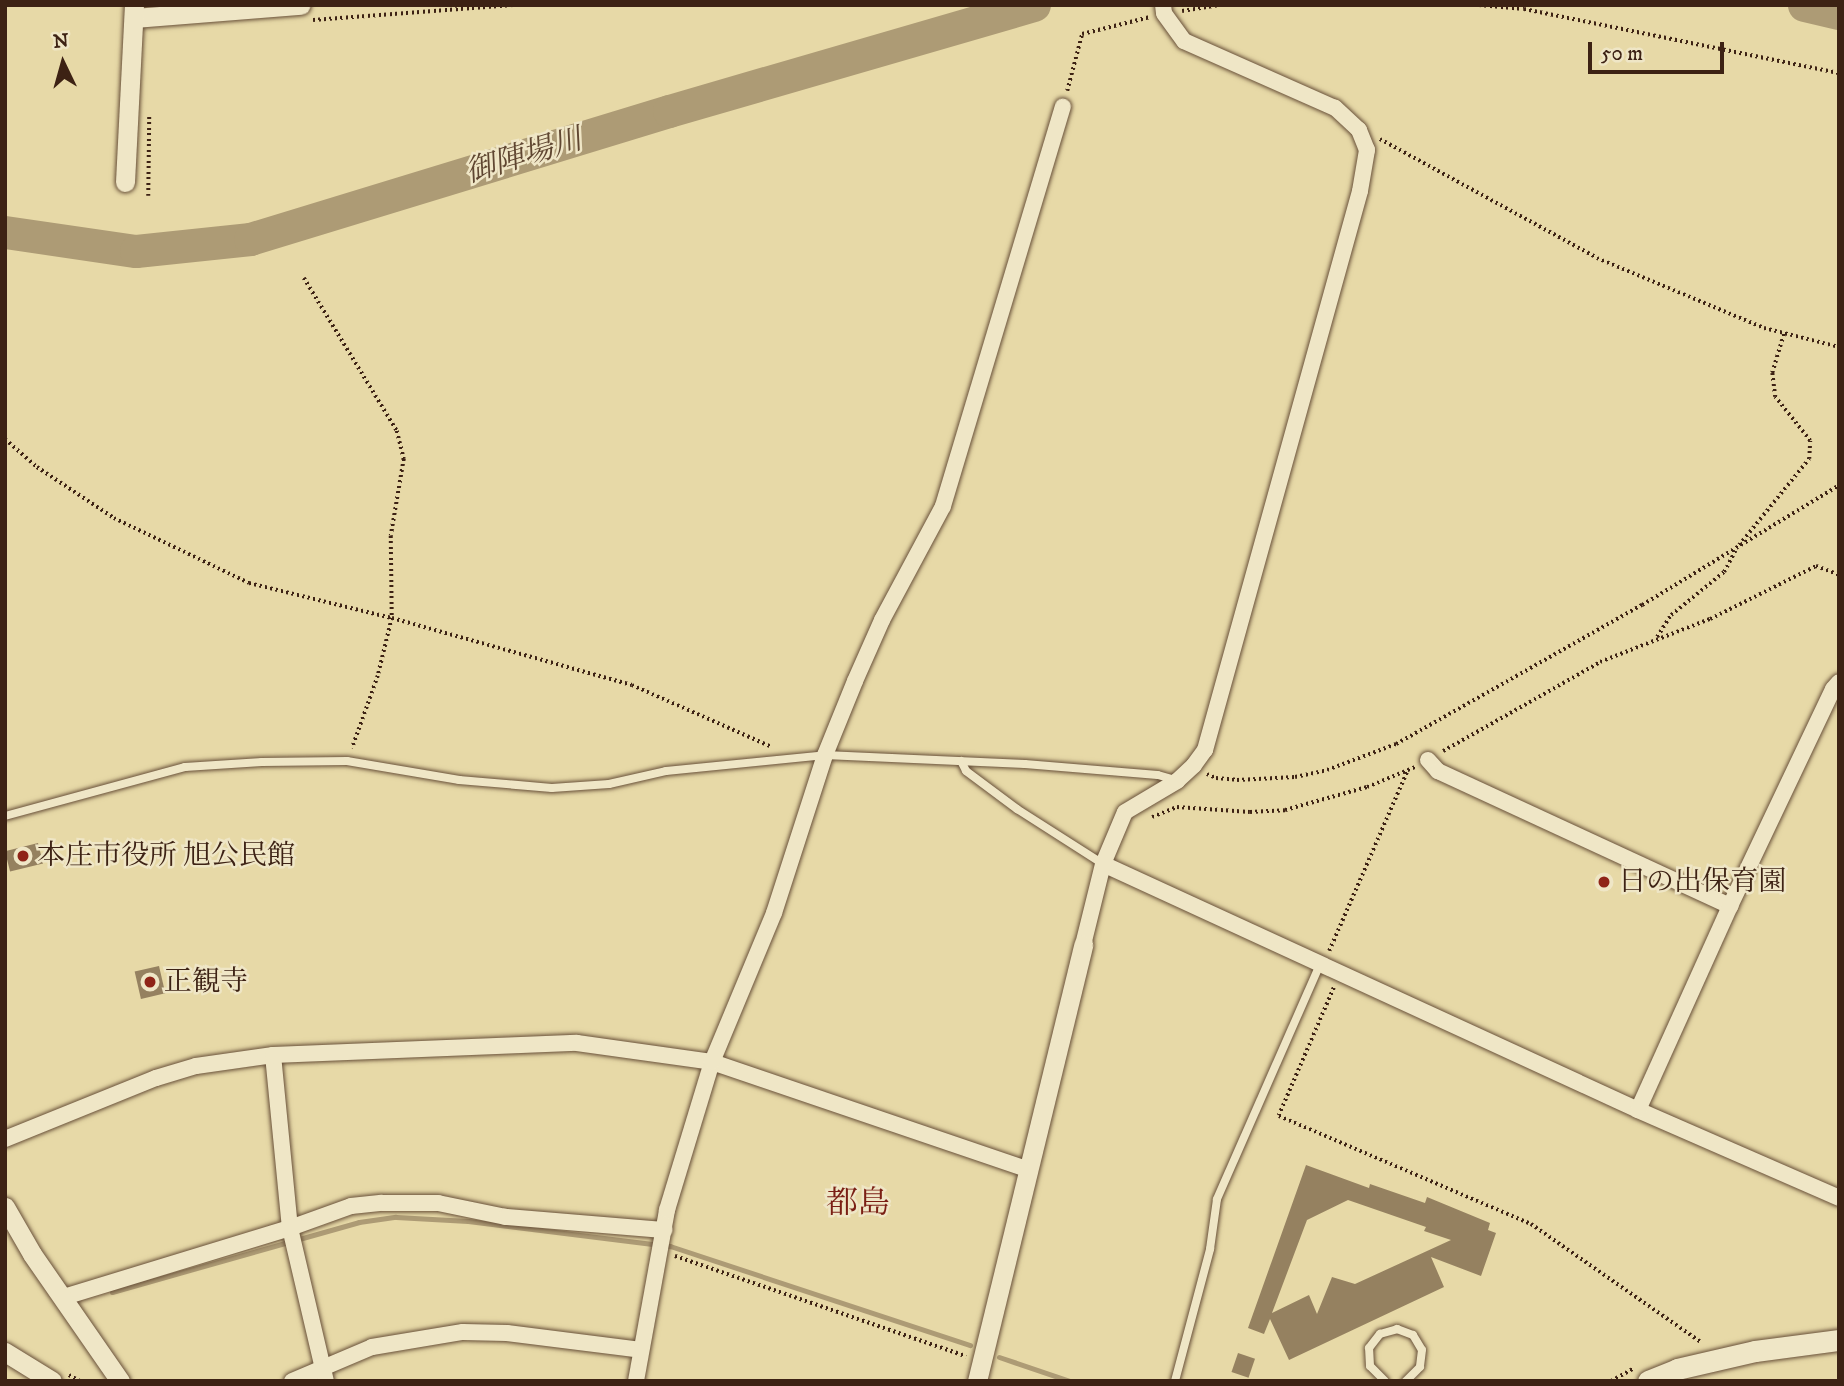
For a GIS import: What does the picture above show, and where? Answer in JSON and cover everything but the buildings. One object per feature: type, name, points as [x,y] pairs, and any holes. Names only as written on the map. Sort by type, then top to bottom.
[{"type":"main road","points":[[1648,1381],[1677,1369],[1755,1351],[1839,1340]]},
{"type":"street","points":[[979,1371],[1103,864],[1125,812],[1177,781],[1205,750],[1360,191],[1367,150],[1359,131],[1335,108],[1184,41],[1163,9]]},
{"type":"street","points":[[125,182],[134,12],[300,13]]},
{"type":"street","points":[[636,1381],[664,1230],[712,1062],[774,913],[825,755],[882,620],[943,506],[1063,107]]},
{"type":"street","points":[[1638,1110],[1730,906],[1833,689],[1839,682]]},
{"type":"street","points":[[1428,761],[1438,771],[1730,906]]},
{"type":"street","points":[[1103,864],[1638,1110],[1839,1198]]},
{"type":"street","points":[[5,1139],[156,1078],[196,1066],[273,1055],[578,1042],[712,1062],[1029,1170]]},
{"type":"street","points":[[273,1055],[290,1228],[325,1374]]},
{"type":"street","points":[[64,1297],[290,1228],[351,1206],[438,1203],[506,1217],[664,1230]]},
{"type":"street","points":[[5,1207],[32,1255],[64,1297],[120,1381]]},
{"type":"street","points":[[292,1381],[325,1374],[372,1347],[463,1332],[507,1333],[641,1350]]},
{"type":"street","points":[[5,1352],[52,1381]]},
{"type":"lane","points":[[5,816],[185,767],[347,761],[459,780],[552,789],[609,784],[666,771],[825,755],[1144,774],[1177,781]]},
{"type":"lane","points":[[961,761],[966,771],[1017,809],[1103,864]]},
{"type":"lane","points":[[1175,1381],[1210,1249],[1217,1199],[1262,1102],[1320,964]]},
{"type":"lane","points":[[1385,1381],[1375,1374],[1370,1366],[1370,1348],[1380,1334],[1397,1329],[1413,1335],[1422,1350],[1420,1367],[1408,1381]]},
{"type":"path","points":[[300,13],[513,5]]},
{"type":"path","points":[[1063,107],[1082,34],[1163,9],[1218,5]]},
{"type":"path","points":[[1479,5],[1524,9],[1839,74]]},
{"type":"path","points":[[1352,124],[1597,258],[1764,328],[1839,347]]},
{"type":"path","points":[[303,278],[397,431],[404,459],[391,536],[391,618],[378,676],[347,761]]},
{"type":"path","points":[[1656,639],[1671,615],[1724,572],[1737,549],[1809,459],[1810,441],[1775,397],[1772,373],[1784,334]]},
{"type":"path","points":[[5,439],[37,467],[114,518],[249,583],[391,618],[632,685],[797,758]]},
{"type":"path","points":[[1194,765],[1216,778],[1264,780],[1295,777],[1356,760],[1396,744],[1737,549],[1839,485]]},
{"type":"path","points":[[1148,819],[1177,807],[1250,812],[1285,810],[1367,788],[1428,761],[1600,662],[1710,619],[1815,566],[1839,575]]},
{"type":"path","points":[[1320,964],[1328,953],[1408,770]]},
{"type":"path","points":[[1340,973],[1279,1116],[1531,1224],[1701,1341],[1709,1362]]},
{"type":"path","points":[[660,1251],[979,1371]]},
{"type":"waterway","name":"御陣場川","points":[[5,232],[136,251],[250,239],[669,111],[1034,5]]},
{"type":"waterway","name":"御陣場川","points":[[1804,5],[1839,13]]},
{"type":"waterway","points":[[112,1292],[359,1222],[396,1217],[468,1221],[670,1246],[970,1345]]},
{"type":"waterway","points":[[999,1357],[1070,1381]]},
{"type":"place","name":"本庄市役所 旭公民館","points":[[23,856]]},
{"type":"place","name":"日の出保育園","points":[[1604,882]]},
{"type":"place","name":"正観寺","points":[[150,982]]},
{"type":"district","name":"都島","points":[[858,1204]]}]
